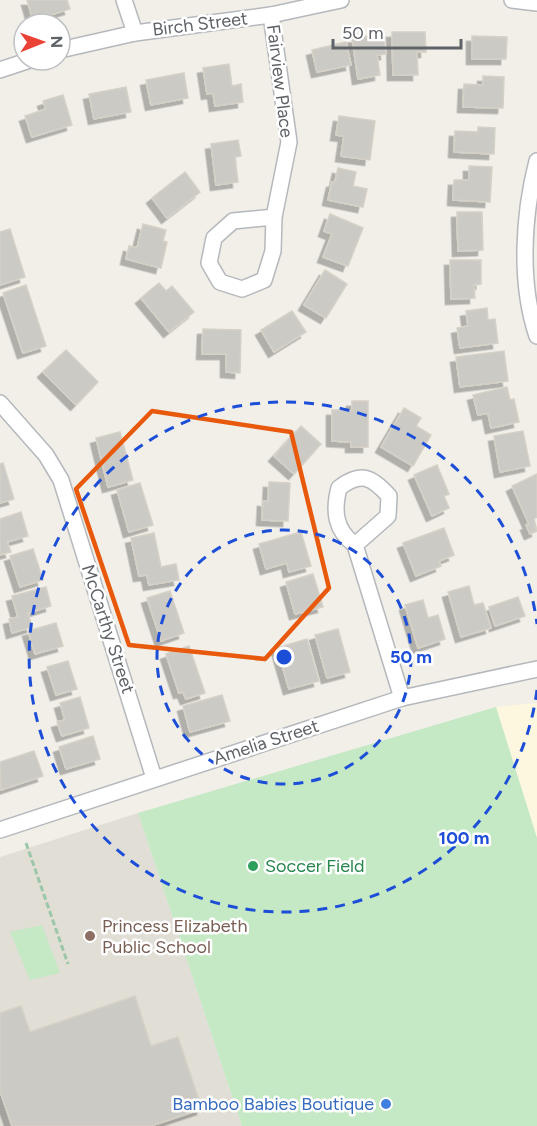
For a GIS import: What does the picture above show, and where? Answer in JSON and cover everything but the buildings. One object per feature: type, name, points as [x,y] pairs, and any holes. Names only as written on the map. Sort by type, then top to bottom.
[{"type":"street","points":[[124,0],[135,33]]},
{"type":"street","name":"Birch Street","points":[[72,47],[135,33],[271,15],[341,0]]},
{"type":"street","points":[[512,0],[537,3]]},
{"type":"street","name":"Fairview Place","points":[[271,15],[289,142],[274,217],[273,251],[264,280],[242,289],[220,282],[209,263],[214,238],[233,221],[274,217]]},
{"type":"street","points":[[537,161],[531,183],[526,250],[530,316],[537,336]]},
{"type":"street","name":"McCarthy Street","points":[[0,403],[46,455],[61,480],[154,778]]},
{"type":"street","points":[[355,545],[388,516],[389,496],[375,481],[357,478],[339,488],[335,501],[336,521],[346,538],[355,545],[402,698]]},
{"type":"street","name":"Amelia Street","points":[[0,830],[402,698],[537,669]]},
{"type":"path","points":[[26,843],[68,964]]},
{"type":"highlighted area","points":[[152,411],[291,432],[329,588],[265,659],[129,645],[76,489]]},
{"type":"shaded area","points":[[537,703],[537,838],[496,707]]},
{"type":"shaded area","name":"Princess Elizabeth Public School","points":[[138,813],[242,1126],[0,1126],[0,857]]},
{"type":"green space","points":[[496,707],[537,838],[537,1126],[242,1126],[138,813]]},
{"type":"green space","points":[[42,925],[60,973],[30,980],[10,932]]},
{"type":"place","name":"Soccer Field","points":[[253,866]]},
{"type":"place","name":"Princess Elizabeth Public School","points":[[90,936]]},
{"type":"place","name":"Bamboo Babies Boutique","points":[[386,1104]]}]
